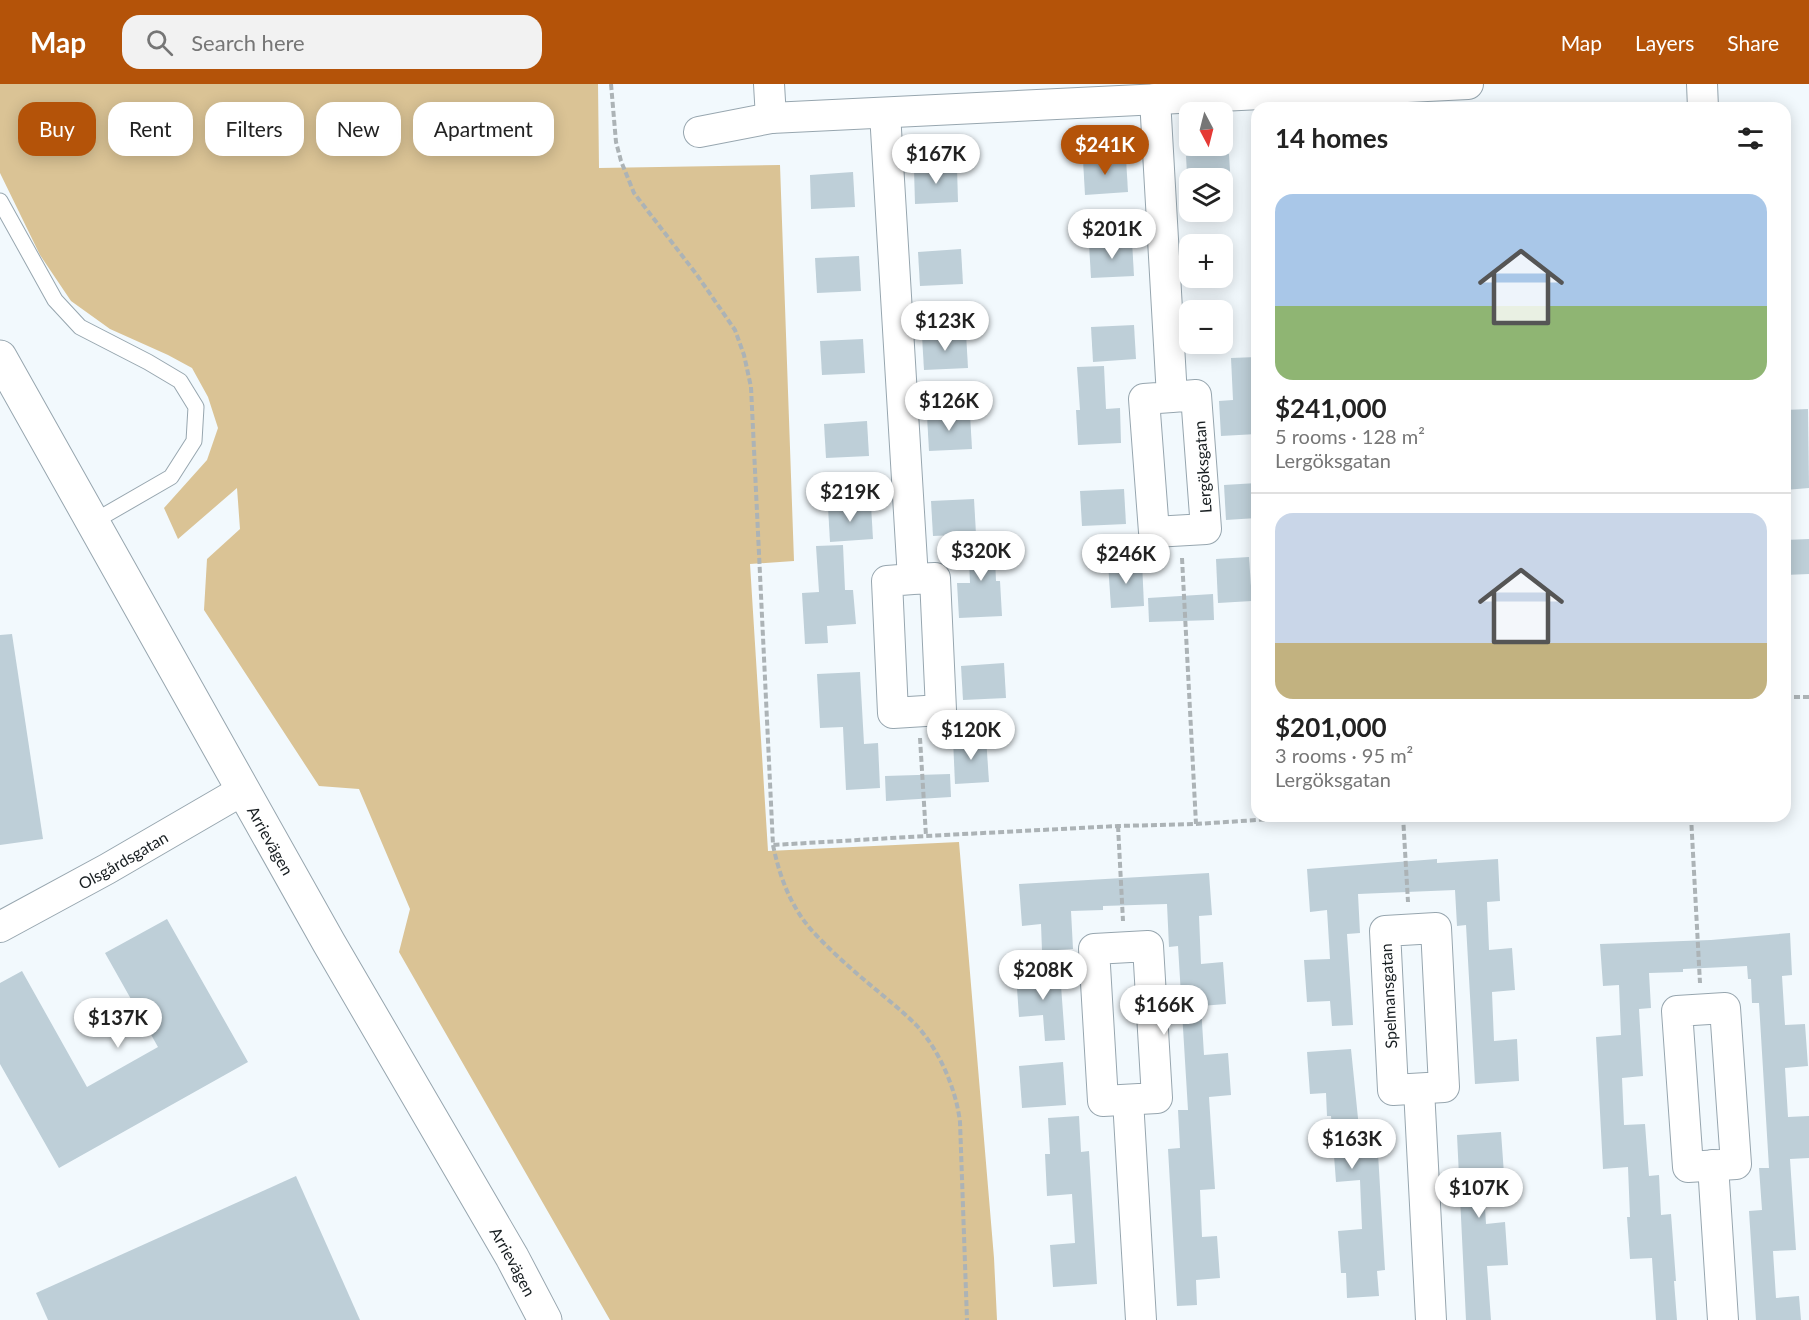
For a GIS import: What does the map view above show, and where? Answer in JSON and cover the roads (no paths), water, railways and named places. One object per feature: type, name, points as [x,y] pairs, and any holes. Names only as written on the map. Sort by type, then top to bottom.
[{"type":"main road","name":"Arrievägen","points":[[0,357],[323,933],[512,1257],[545,1320]]},
{"type":"street","points":[[769,84],[771,118]]},
{"type":"street","points":[[699,132],[771,118],[885,113],[1058,94],[1155,99],[1348,87],[1428,97],[1468,84]]},
{"type":"street","points":[[1702,84],[1703,102]]},
{"type":"street","points":[[1155,99],[1172,397]]},
{"type":"street","points":[[885,113],[913,579]]},
{"type":"street","name":"Lergöksgatan","points":[[1196,396],[1206,529],[1154,532],[1144,399],[1172,397],[1196,396]]},
{"type":"street","points":[[935,578],[941,710],[893,713],[887,581],[913,579],[935,578]]},
{"type":"street","name":"Olsgårdsgatan","points":[[0,927],[107,869],[243,790]]},
{"type":"street","name":"Spelmansgatan","points":[[1436,928],[1444,1088],[1419,1089],[1393,1090],[1384,931],[1436,928]]},
{"type":"street","points":[[1148,946],[1157,1098],[1128,1100],[1103,1101],[1094,949],[1148,946]]},
{"type":"street","points":[[1725,1008],[1736,1164],[1713,1165],[1688,1167],[1677,1011],[1725,1008]]},
{"type":"street","points":[[1419,1089],[1431,1320]]},
{"type":"street","points":[[1128,1100],[1141,1320]]},
{"type":"street","points":[[1713,1165],[1723,1320]]},
{"type":"lane","points":[[0,201],[55,300],[80,327],[180,381],[196,407],[194,441],[171,477],[93,522]]}]
